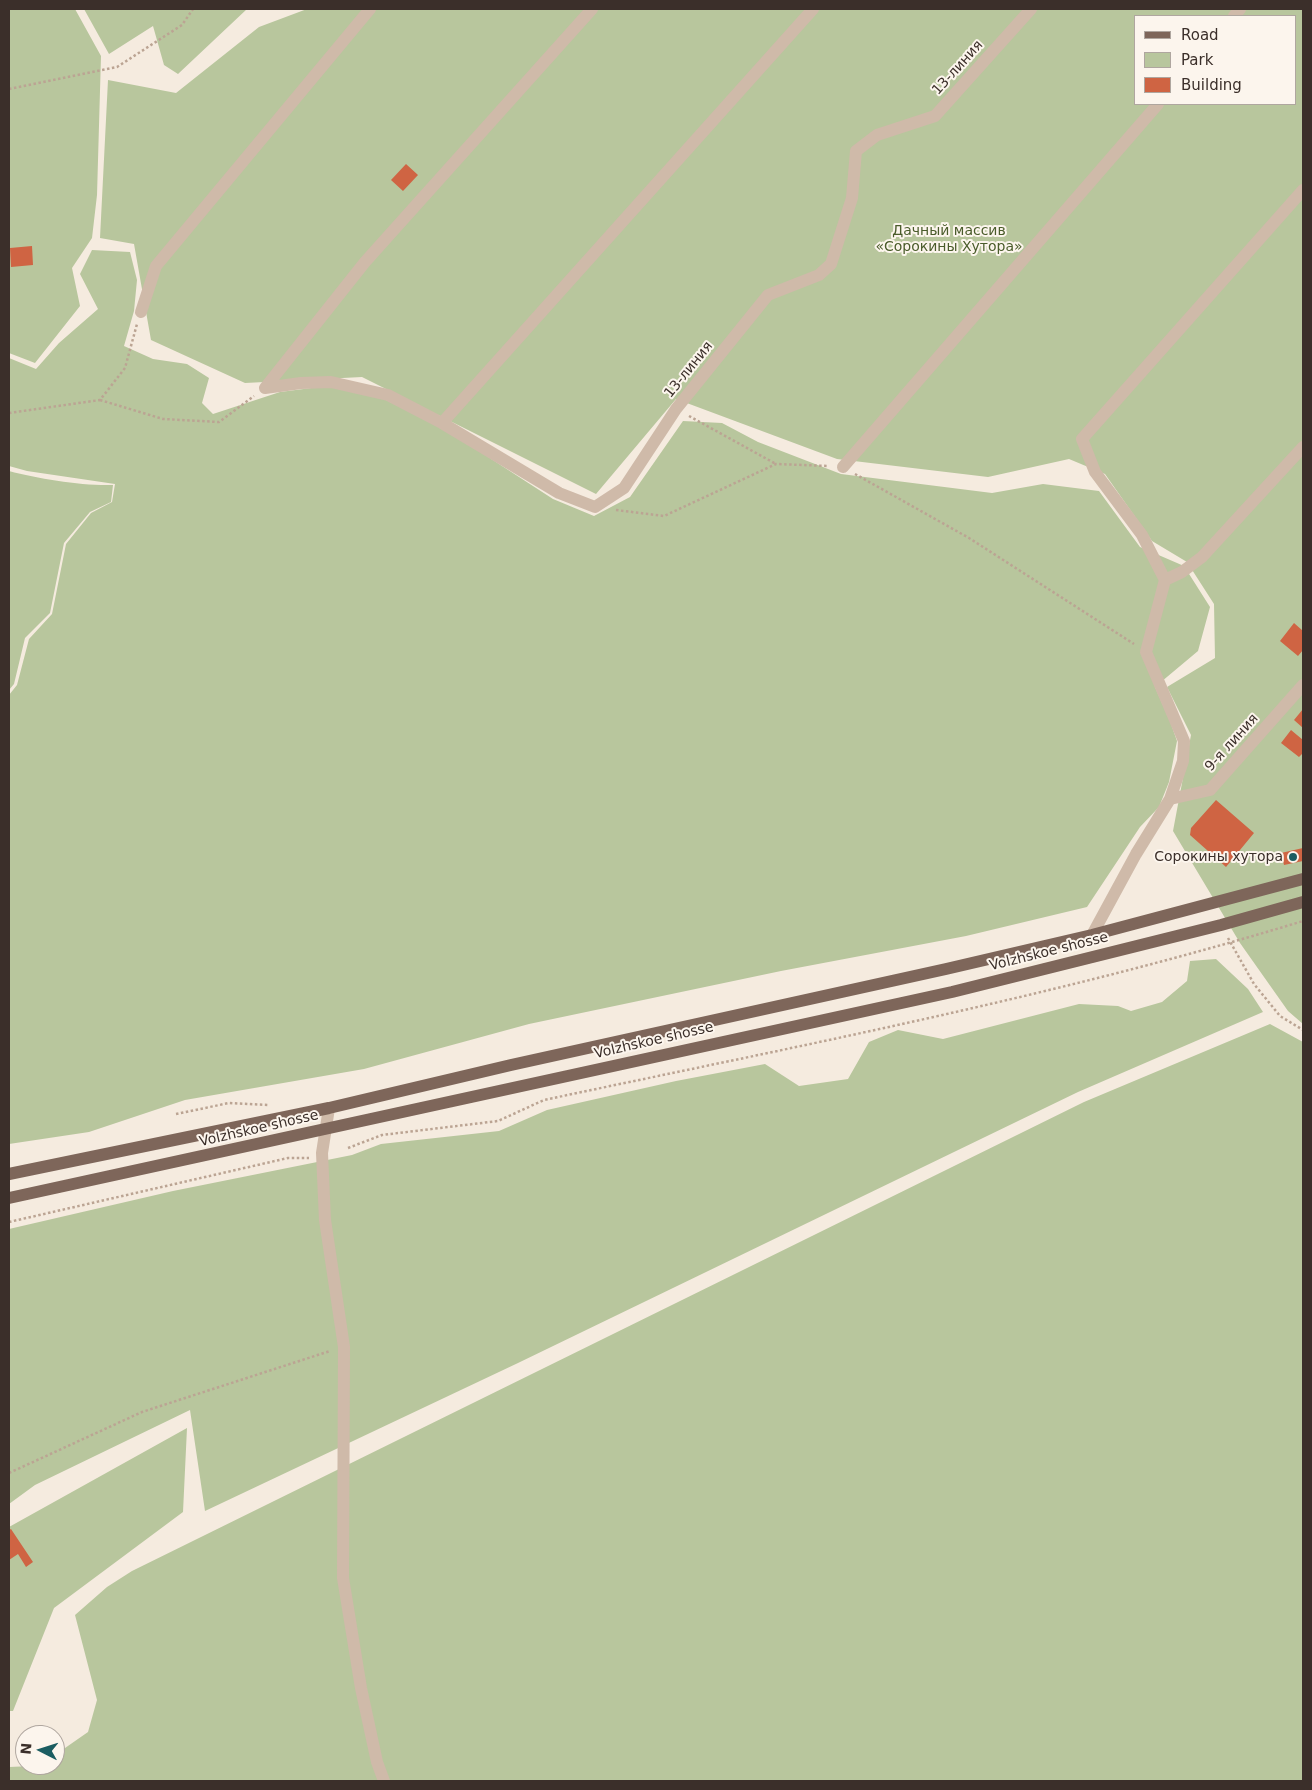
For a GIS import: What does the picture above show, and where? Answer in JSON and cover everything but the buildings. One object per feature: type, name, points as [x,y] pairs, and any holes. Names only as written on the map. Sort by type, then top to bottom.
[{"type":"main road","name":"Volzhskoe shosse","points":[[9,1174],[280,1116],[329,1108],[511,1065],[946,969],[1092,935],[1303,879]]},
{"type":"main road","name":"Volzhskoe shosse","points":[[9,1198],[952,992],[1221,926],[1303,902]]},
{"type":"street","points":[[141,312],[156,266],[370,9]]},
{"type":"street","points":[[265,388],[365,262],[592,9]]},
{"type":"street","points":[[442,424],[813,9]]},
{"type":"street","name":"13-линия","points":[[595,507],[624,488],[676,410],[768,295],[819,275],[831,264],[852,198],[856,151],[877,134],[935,116],[1031,9]]},
{"type":"street","points":[[842,467],[1157,105]]},
{"type":"street","points":[[1092,935],[1136,854],[1170,799],[1183,761],[1184,741],[1146,652],[1164,580],[1142,535],[1095,472],[1082,440],[1303,190]]},
{"type":"street","points":[[265,388],[301,383],[332,382],[388,396],[442,424],[559,493],[595,507]]},
{"type":"street","points":[[1164,580],[1182,572],[1202,557],[1303,447]]},
{"type":"street","name":"9-я линия","points":[[1170,799],[1210,790],[1303,685]]},
{"type":"street","points":[[329,1108],[322,1153],[325,1220],[344,1347],[342,1578],[360,1688],[377,1762],[384,1781]]},
{"type":"path","points":[[9,89],[117,67],[182,24],[192,9]]},
{"type":"path","points":[[100,400],[125,368],[141,312]]},
{"type":"path","points":[[9,413],[100,400],[163,419],[219,422],[265,388]]},
{"type":"path","points":[[676,410],[776,464],[842,467],[969,538],[1146,652]]},
{"type":"path","points":[[595,507],[664,516],[776,464]]},
{"type":"path","points":[[348,1148],[382,1135],[498,1122],[544,1100],[948,1014],[1230,944],[1303,921]]},
{"type":"path","points":[[1221,926],[1254,984],[1280,1016],[1303,1030]]},
{"type":"path","points":[[176,1114],[229,1103],[277,1106]]},
{"type":"path","points":[[9,1222],[288,1158],[309,1158]]},
{"type":"path","points":[[9,1473],[142,1412],[344,1347]]},
{"type":"green space","points":[[9,9],[75,9],[101,56],[97,195],[92,238],[72,268],[80,306],[35,363],[9,353]]},
{"type":"green space","points":[[84,9],[247,9],[178,74],[164,65],[153,26],[109,54]]},
{"type":"green space","name":"Дачный массив «Сорокины Хутора»","points":[[307,9],[1303,9],[1303,1024],[1288,1011],[1240,943],[1173,831],[1191,735],[1167,687],[1215,658],[1214,604],[1187,562],[1152,541],[1105,474],[1069,459],[988,477],[837,459],[676,399],[596,494],[362,377],[245,383],[151,340],[134,244],[100,238],[108,80],[176,93],[259,27]]},
{"type":"green space","points":[[92,250],[130,252],[137,280],[134,311],[124,346],[153,359],[187,364],[209,378],[202,403],[213,414],[280,392],[327,386],[384,399],[442,427],[553,499],[594,516],[630,497],[683,421],[722,423],[758,442],[841,474],[992,493],[1043,484],[1099,491],[1140,547],[1184,566],[1210,607],[1198,651],[1155,687],[1177,741],[1169,782],[1159,807],[1140,827],[1087,907],[966,936],[781,971],[529,1024],[364,1069],[185,1100],[89,1132],[9,1144],[9,695],[17,685],[29,639],[52,614],[66,544],[91,513],[112,502],[115,484],[27,471],[9,466],[9,358],[36,369],[59,343],[98,309],[80,274]]},
{"type":"green space","points":[[9,471],[61,481],[113,485],[111,502],[90,512],[64,543],[50,613],[25,638],[14,684],[9,690]]},
{"type":"green space","points":[[1216,959],[1248,989],[1263,1012],[1078,1092],[518,1363],[205,1511],[190,1410],[35,1485],[9,1504],[9,1229],[173,1191],[352,1155],[381,1144],[499,1131],[547,1110],[676,1081],[765,1064],[799,1086],[848,1079],[869,1042],[898,1030],[943,1039],[1079,1004],[1118,1006],[1131,1011],[1162,1002],[1187,981],[1190,961]]},
{"type":"green space","points":[[1270,1024],[1303,1042],[1303,1781],[9,1781],[9,1767],[15,1767],[15,1775],[65,1775],[65,1748],[88,1732],[97,1700],[75,1615],[107,1587],[132,1571],[1084,1102]]},
{"type":"green space","points":[[187,1428],[183,1512],[54,1608],[13,1711],[9,1711],[9,1527]]},
{"type":"place","name":"Сорокины хутора","points":[[1293,857]]}]
